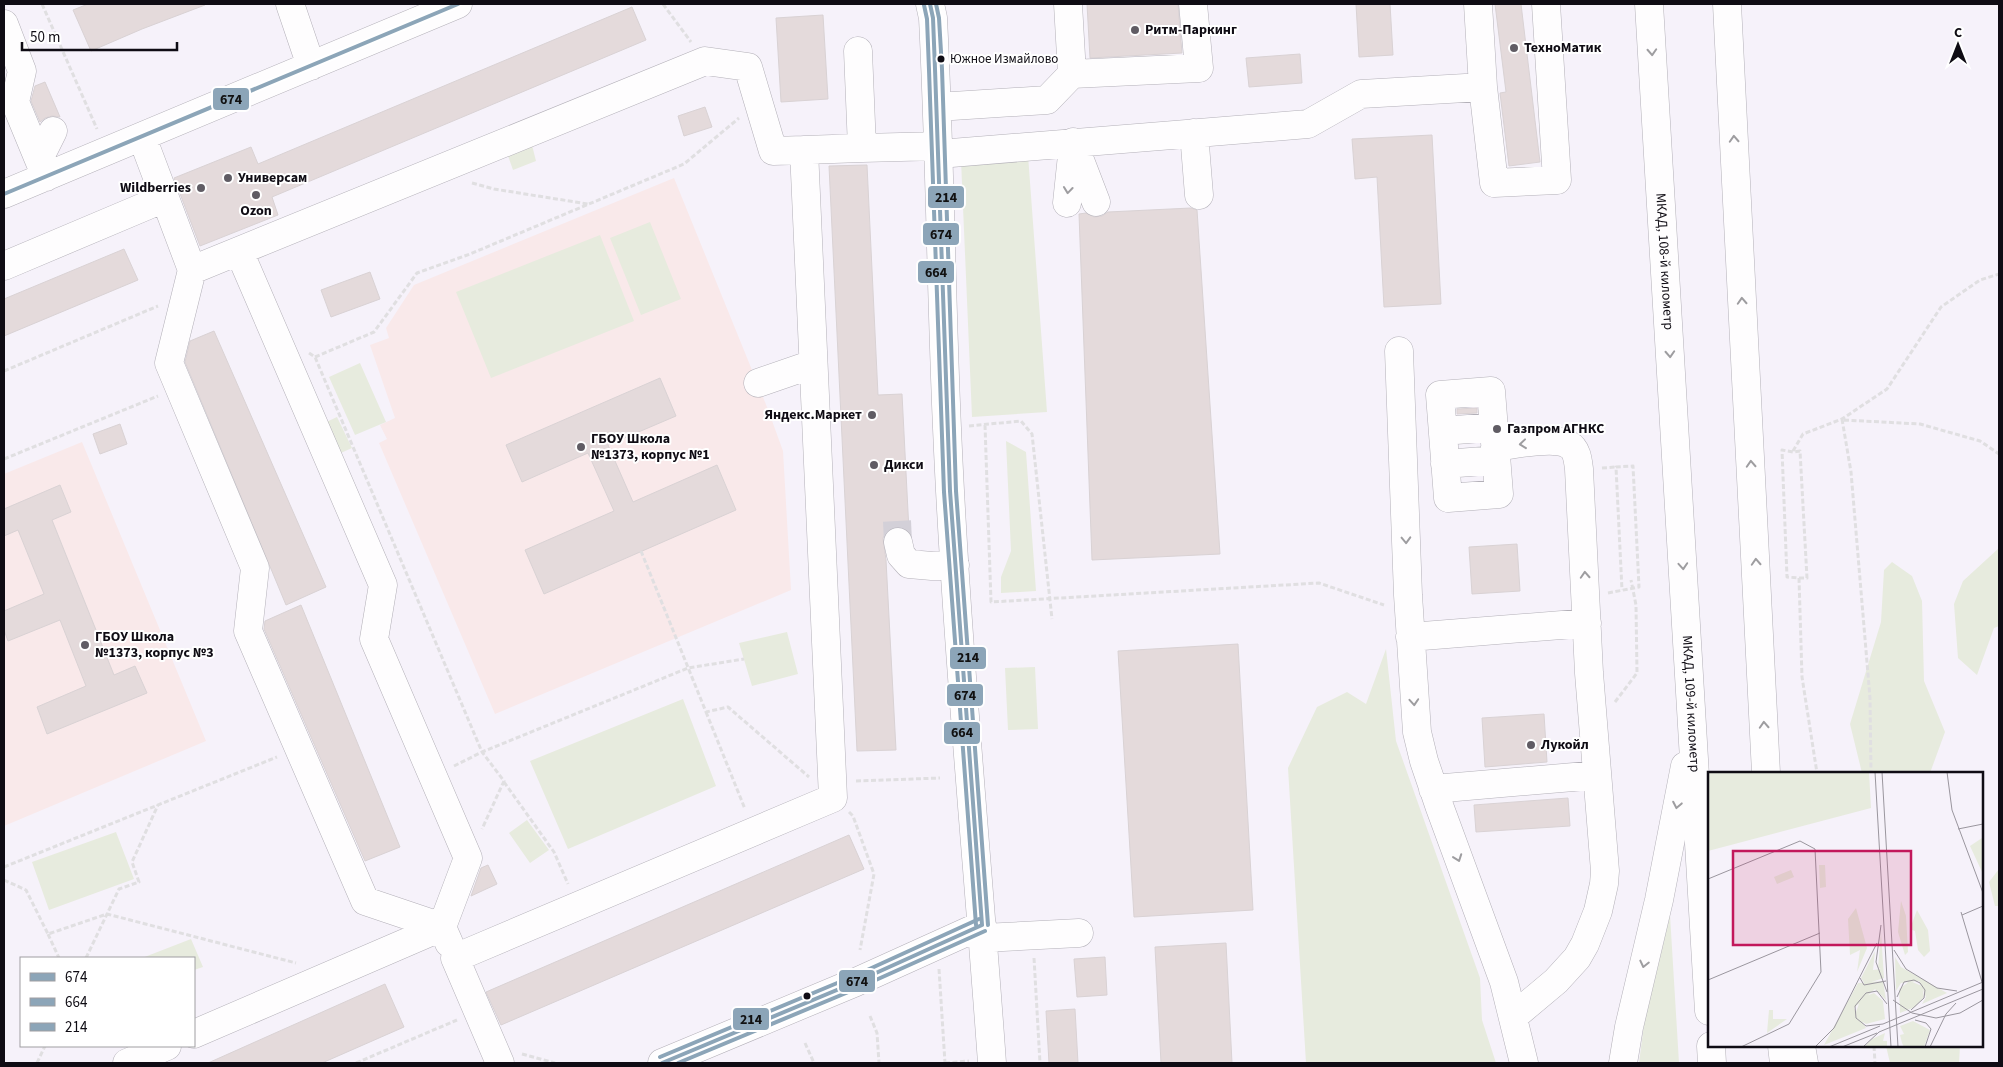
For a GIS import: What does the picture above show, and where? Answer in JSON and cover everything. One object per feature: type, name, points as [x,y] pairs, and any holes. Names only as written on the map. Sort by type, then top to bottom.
[{"type":"main road","points":[[290,4],[311,66]]},
{"type":"main road","points":[[4,194],[42,168],[142,137],[458,4]]},
{"type":"main road","points":[[930,4],[933,18],[939,150],[947,429],[955,565],[992,1063]]},
{"type":"main road","points":[[1068,4],[1072,74]]},
{"type":"main road","points":[[937,107],[1048,100],[1072,74],[1199,68],[1194,4]]},
{"type":"main road","points":[[1478,4],[1483,87],[1494,183],[1557,180],[1546,4]]},
{"type":"main road","name":"МКАД, 108-й километр","points":[[1649,4],[1680,517]]},
{"type":"main road","points":[[1726,4],[1754,512],[1766,772]]},
{"type":"main road","points":[[4,24],[22,70],[14,102],[42,168]]},
{"type":"main road","points":[[858,51],[862,148]]},
{"type":"main road","points":[[189,282],[239,251],[705,61],[748,68],[773,151],[862,148],[939,150],[1073,142],[1318,123],[1361,94],[1483,87]]},
{"type":"main road","points":[[42,168],[53,131]]},
{"type":"main road","points":[[1194,133],[1199,195]]},
{"type":"main road","points":[[142,137],[165,198],[189,282],[169,363],[255,568],[248,631],[366,901],[442,927]]},
{"type":"main road","points":[[1073,142],[1096,202]]},
{"type":"main road","points":[[1067,203],[1073,142]]},
{"type":"main road","points":[[455,958],[755,832],[833,790],[804,150]]},
{"type":"main road","points":[[4,266],[165,198]]},
{"type":"main road","points":[[239,251],[383,585],[374,639],[468,858],[442,927],[500,1063]]},
{"type":"main road","points":[[1399,351],[1410,625],[1417,732],[1424,761],[1504,982],[1526,1060]]},
{"type":"main road","points":[[758,383],[814,364]]},
{"type":"main road","points":[[1444,448],[1550,441],[1570,445],[1576,452],[1579,469],[1589,673],[1604,871],[1598,911],[1586,944],[1568,970],[1513,1017]]},
{"type":"main road","points":[[1444,448],[1495,444]]},
{"type":"main road","points":[[1405,491],[1420,486],[1427,480],[1444,448]]},
{"type":"main road","name":"МКАД, 109-й километр","points":[[1680,517],[1708,993]]},
{"type":"main road","points":[[898,542],[901,555],[909,564],[955,565]]},
{"type":"main road","points":[[1410,625],[1587,623]]},
{"type":"main road","points":[[1617,1063],[1629,1026],[1660,900],[1693,722]]},
{"type":"main road","points":[[1434,789],[1597,774]]},
{"type":"main road","points":[[195,1034],[442,927]]},
{"type":"main road","points":[[662,1063],[937,946],[983,932],[1033,935],[1079,932]]},
{"type":"main road","points":[[126,1063],[165,1047]]},
{"type":"main road","points":[[1711,1047],[1712,1063]]},
{"type":"main road","points":[[1782,1047],[1784,1063]]},
{"type":"main road","points":[[1801,1047],[1804,1063]]},
{"type":"path","points":[[42,4],[99,134]]},
{"type":"path","points":[[663,4],[705,61]]},
{"type":"path","points":[[64,53],[68,52]]},
{"type":"path","points":[[315,357],[374,332],[417,273],[470,254],[684,164],[758,102]]},
{"type":"path","points":[[449,166],[462,178],[478,185],[589,204]]},
{"type":"path","points":[[1793,452],[1803,434],[1842,419],[1887,389],[1941,307],[1980,280],[1999,274]]},
{"type":"path","points":[[4,371],[189,282]]},
{"type":"path","points":[[308,352],[315,357],[482,752],[554,852],[577,907]]},
{"type":"path","points":[[4,460],[179,388]]},
{"type":"path","points":[[1842,419],[1920,424],[1980,440],[1999,454]]},
{"type":"path","points":[[1842,419],[1851,472],[1869,688],[1871,772]]},
{"type":"path","points":[[962,426],[1021,421],[1032,434],[1052,619]]},
{"type":"path","points":[[985,425],[991,602],[1320,583],[1410,625]]},
{"type":"path","points":[[1782,450],[1793,452],[1800,451],[1807,578],[1786,577],[1782,450]]},
{"type":"path","points":[[1622,590],[1616,467],[1633,466],[1639,587],[1632,588]]},
{"type":"path","points":[[641,552],[755,832]]},
{"type":"path","points":[[1799,578],[1802,677],[1817,772]]},
{"type":"path","points":[[1631,580],[1636,605],[1637,673]]},
{"type":"path","points":[[433,777],[482,752],[688,668],[744,659]]},
{"type":"path","points":[[706,712],[728,707],[833,790],[853,816],[874,874],[860,950]]},
{"type":"path","points":[[4,867],[299,748]]},
{"type":"path","points":[[833,790],[940,778]]},
{"type":"path","points":[[468,858],[504,781]]},
{"type":"path","points":[[86,957],[119,889],[139,882],[132,862],[159,805]]},
{"type":"path","points":[[4,880],[26,890],[59,957]]},
{"type":"path","points":[[48,934],[107,914],[297,964]]},
{"type":"path","points":[[1033,935],[1040,1063]]},
{"type":"path","points":[[937,946],[945,1063]]},
{"type":"path","points":[[356,1063],[478,1011]]},
{"type":"path","points":[[870,1016],[877,1033],[879,1063]]},
{"type":"path","points":[[805,1043],[814,1063]]},
{"type":"path","points":[[37,1063],[45,1047]]},
{"type":"path","points":[[1874,1047],[1875,1063]]},
{"type":"shaded area","points":[[530,137],[536,161],[513,170],[505,147]]},
{"type":"shaded area","points":[[1028,155],[1047,412],[972,417],[961,160]]},
{"type":"shaded area","name":"ГБОУ Школа №1373, корпус №1","points":[[674,178],[783,451],[791,590],[495,714],[379,443],[387,439],[380,425],[395,418],[370,345],[389,338],[386,328],[414,285]]},
{"type":"shaded area","points":[[650,222],[681,299],[641,315],[610,238]]},
{"type":"shaded area","points":[[600,235],[634,321],[491,378],[456,292]]},
{"type":"shaded area","points":[[360,363],[386,422],[355,435],[329,377]]},
{"type":"shaded area","points":[[337,417],[352,448],[334,456],[320,425]]},
{"type":"shaded area","points":[[1006,441],[1026,452],[1036,591],[1001,593],[1001,577],[1011,551]]},
{"type":"shaded area","name":"ГБОУ Школа №1373, корпус №3","points":[[82,442],[206,741],[4,826],[4,474]]},
{"type":"shaded area","points":[[1999,548],[1999,626],[1994,628],[1977,675],[1958,658],[1954,604],[1963,581]]},
{"type":"shaded area","points":[[1892,562],[1912,576],[1922,601],[1924,681],[1945,732],[1930,772],[1862,772],[1850,724],[1881,622],[1884,570]]},
{"type":"shaded area","points":[[787,632],[798,674],[752,686],[739,643]]},
{"type":"shaded area","points":[[1386,649],[1396,741],[1480,978],[1482,1020],[1496,1063],[1306,1063],[1288,768],[1317,707],[1347,692],[1366,704]]},
{"type":"shaded area","points":[[1035,667],[1038,729],[1008,730],[1005,668]]},
{"type":"shaded area","points":[[683,699],[716,786],[568,849],[530,761]]},
{"type":"shaded area","points":[[527,820],[549,850],[530,863],[509,833]]},
{"type":"shaded area","points":[[116,832],[134,879],[49,910],[32,862]]},
{"type":"shaded area","points":[[1999,869],[1999,906],[1995,906],[1989,882]]},
{"type":"shaded area","points":[[1670,915],[1679,1063],[1639,1063],[1644,1024]]},
{"type":"shaded area","points":[[191,939],[203,967],[195,970],[195,957],[145,957]]},
{"type":"shaded area","points":[[1886,1047],[1960,1047],[1959,1063],[1890,1063]]},
{"type":"building","points":[[88,4],[205,5],[91,51],[73,10]]},
{"type":"building","name":"Ритм-Паркинг","points":[[1087,4],[1178,4],[1182,53],[1090,58]]},
{"type":"building","points":[[1356,4],[1390,4],[1393,55],[1359,57]]},
{"type":"building","name":"ТехноМатик","points":[[1495,4],[1521,4],[1540,162],[1509,166],[1500,93],[1506,92]]},
{"type":"building","points":[[632,7],[646,40],[272,197],[278,215],[200,246],[174,178],[251,147],[258,164]]},
{"type":"building","points":[[823,15],[828,99],[781,102],[776,18]]},
{"type":"building","points":[[1300,54],[1302,83],[1249,87],[1246,58]]},
{"type":"building","points":[[45,82],[60,117],[52,116],[40,122],[31,101],[35,86]]},
{"type":"building","points":[[705,107],[712,127],[684,136],[678,116]]},
{"type":"building","points":[[1432,135],[1441,304],[1384,307],[1377,177],[1355,179],[1352,139]]},
{"type":"building","points":[[867,165],[878,395],[902,394],[909,531],[902,527],[894,527],[887,531],[883,538],[886,560],[896,750],[857,751],[829,166]]},
{"type":"building","points":[[1191,208],[1197,210],[1220,554],[1092,560],[1079,214],[1086,213],[1094,217],[1102,216],[1108,212]]},
{"type":"building","points":[[124,249],[138,280],[4,336],[4,299]]},
{"type":"building","points":[[370,272],[380,299],[331,317],[321,290]]},
{"type":"building","points":[[214,331],[326,587],[286,605],[185,362],[190,341]]},
{"type":"building","points":[[660,378],[676,416],[608,445],[633,502],[717,465],[736,510],[544,594],[525,550],[614,511],[588,453],[522,482],[506,445]]},
{"type":"building","points":[[1477,408],[1477,413],[1457,414],[1457,409]]},
{"type":"building","points":[[120,424],[127,444],[100,454],[93,434]]},
{"type":"building","points":[[60,485],[71,512],[52,520],[114,675],[135,666],[147,693],[47,734],[37,707],[86,686],[60,620],[8,641],[4,630],[4,611],[44,594],[18,530],[4,536],[4,509]]},
{"type":"building","points":[[1517,544],[1520,591],[1472,594],[1469,547]]},
{"type":"building","points":[[301,605],[400,847],[365,861],[264,629],[265,621]]},
{"type":"building","points":[[1238,644],[1253,910],[1134,917],[1118,651]]},
{"type":"building","points":[[1544,714],[1547,762],[1485,767],[1482,718]]},
{"type":"building","points":[[1568,798],[1570,826],[1476,832],[1474,805]]},
{"type":"building","points":[[849,835],[864,869],[501,1025],[486,992]]},
{"type":"building","points":[[488,865],[497,884],[471,896],[481,868]]},
{"type":"building","points":[[1226,943],[1232,1063],[1161,1063],[1155,947]]},
{"type":"building","points":[[1105,957],[1107,995],[1077,997],[1074,959]]},
{"type":"building","points":[[385,984],[404,1027],[322,1063],[208,1063]]},
{"type":"building","points":[[1075,1009],[1078,1063],[1049,1063],[1046,1011]]},
{"type":"tunnel","points":[[897,521],[898,542]]},
{"type":"transit line","name":"674","points":[[4,194],[458,4]]},
{"type":"transit line","name":"674","points":[[930,4],[933,18],[950,491],[982,925]]},
{"type":"transit line","name":"214","points":[[936,4],[939,18],[942,69],[956,491],[988,925]]},
{"type":"transit line","name":"664","points":[[924,5],[927,19],[944,492],[976,925]]},
{"type":"transit line","name":"214","points":[[660,1057],[854,976],[979,919]]},
{"type":"transit line","name":"674","points":[[662,1063],[856,982],[982,925]]},
{"type":"transit line","name":"664","points":[[678,1063],[858,988],[985,931]]},
{"type":"place","name":"Ритм-Паркинг","points":[[1135,30]]},
{"type":"place","name":"ТехноМатик","points":[[1514,48]]},
{"type":"place","name":"Южное Измайлово","points":[[941,59]]},
{"type":"place","name":"Универсам","points":[[228,178]]},
{"type":"place","name":"Wildberries","points":[[201,188]]},
{"type":"place","name":"Ozon","points":[[256,195]]},
{"type":"place","name":"Яндекс.Маркет","points":[[872,415]]},
{"type":"place","name":"Газпром АГНКС","points":[[1497,429]]},
{"type":"place","name":"ГБОУ Школа №1373, корпус №1","points":[[581,447]]},
{"type":"place","name":"Дикси","points":[[874,465]]},
{"type":"place","name":"ГБОУ Школа №1373, корпус №3","points":[[85,645]]},
{"type":"place","name":"Лукойл","points":[[1531,745]]}]
